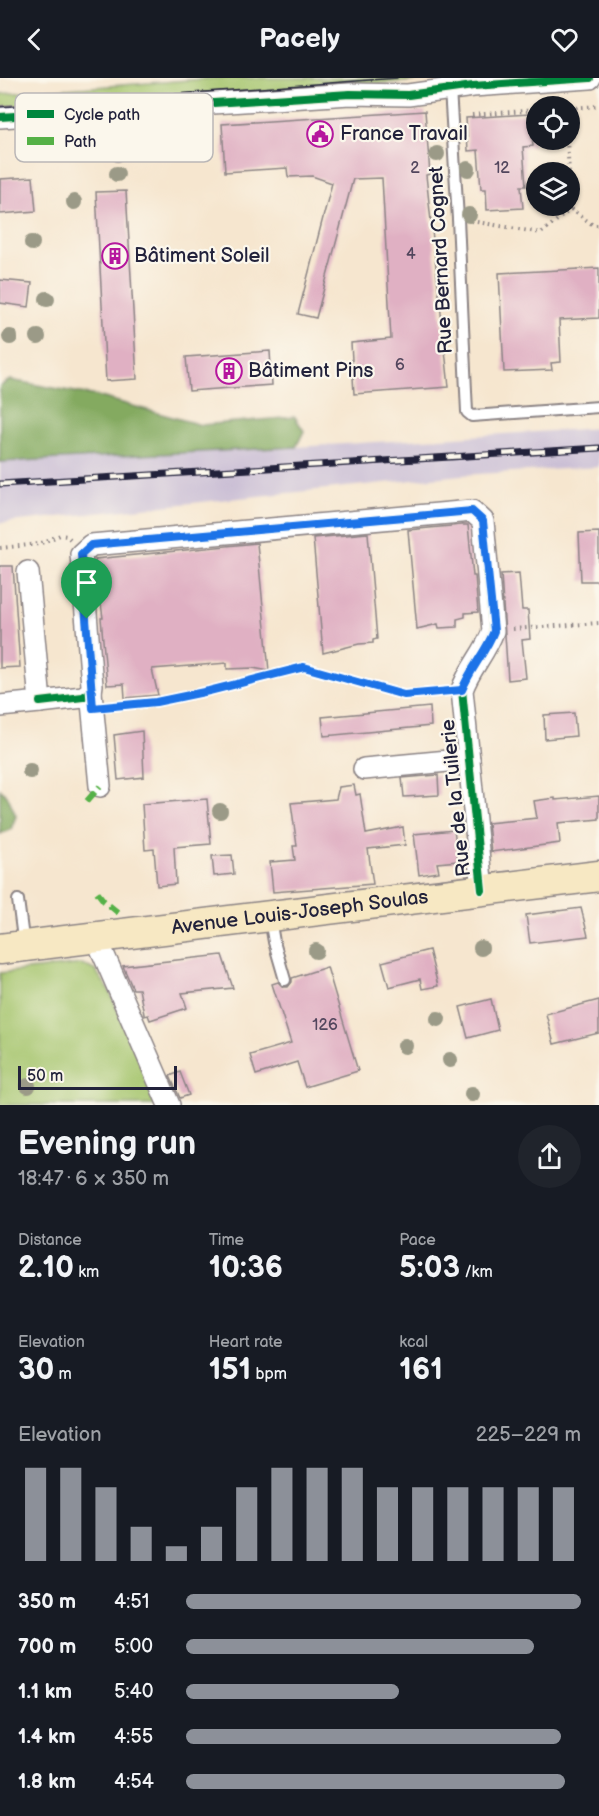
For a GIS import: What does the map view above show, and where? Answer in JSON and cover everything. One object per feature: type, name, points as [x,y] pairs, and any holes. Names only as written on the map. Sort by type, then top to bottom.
[{"type":"main road","name":"Avenue Louis-Joseph Soulas","points":[[12,947],[599,876]]},
{"type":"street","points":[[213,102],[350,94],[408,95],[450,83],[590,78]]},
{"type":"street","points":[[0,117],[15,116]]},
{"type":"street","points":[[100,786],[81,554],[91,545],[472,511],[483,521],[494,631]]},
{"type":"street","points":[[28,572],[40,702]]},
{"type":"street","name":"Rue de la Tuilerie","points":[[482,890],[462,690],[465,680],[489,643],[494,631]]},
{"type":"street","points":[[0,706],[84,697],[92,700]]},
{"type":"street","points":[[364,769],[469,759]]},
{"type":"street","points":[[96,937],[169,1105]]},
{"type":"lane","name":"Rue Bernard Cognet","points":[[450,83],[459,219],[466,412],[472,416],[599,407]]},
{"type":"lane","points":[[12,947],[18,900]]},
{"type":"lane","points":[[269,915],[285,980]]},
{"type":"path","points":[[580,107],[599,106]]},
{"type":"path","points":[[472,115],[526,111]]},
{"type":"path","points":[[459,219],[541,233],[562,216]]},
{"type":"path","points":[[580,216],[592,225],[599,225]]},
{"type":"path","points":[[0,548],[39,544],[60,535],[67,536],[86,549]]},
{"type":"path","points":[[494,631],[599,623]]},
{"type":"path","points":[[92,700],[156,702],[304,667],[404,695],[462,690]]},
{"type":"shaded area","points":[[599,428],[599,467],[461,475],[0,523],[0,462]]},
{"type":"green space","points":[[216,78],[430,78],[428,80],[213,96],[213,93],[15,93],[15,110],[0,111],[0,94]]},
{"type":"green space","points":[[10,380],[97,396],[201,425],[295,417],[304,431],[296,447],[0,462],[0,386]]},
{"type":"green space","points":[[0,789],[8,797],[16,816],[11,829],[0,834]]},
{"type":"green space","points":[[82,964],[96,971],[108,988],[160,1105],[0,1105],[0,973]]},
{"type":"building","points":[[425,111],[430,174],[426,175],[449,387],[354,394],[351,343],[391,339],[382,178],[353,179],[316,318],[298,314],[332,183],[312,176],[288,177],[287,168],[225,172],[222,124]]},
{"type":"building","points":[[526,114],[526,147],[523,147],[526,186],[521,186],[523,208],[487,210],[486,189],[481,189],[478,150],[468,151],[466,118]]},
{"type":"building","points":[[33,177],[36,211],[0,214],[0,179]]},
{"type":"building","name":"Bâtiment Soleil","points":[[126,191],[137,379],[106,381],[96,192]]},
{"type":"building","points":[[599,268],[599,318],[559,320],[561,362],[551,363],[552,370],[504,372],[499,273]]},
{"type":"building","points":[[0,280],[32,283],[29,307],[0,303]]},
{"type":"building","name":"Bâtiment Pins","points":[[270,351],[272,385],[189,391],[186,357]]},
{"type":"building","points":[[468,525],[478,612],[465,613],[465,617],[457,619],[457,627],[439,628],[438,624],[417,629],[408,530]]},
{"type":"building","points":[[599,532],[599,581],[581,581],[579,533]]},
{"type":"building","points":[[368,533],[377,639],[373,640],[373,643],[323,653],[313,538]]},
{"type":"building","points":[[257,543],[269,671],[253,668],[227,669],[227,663],[152,669],[158,695],[125,698],[124,684],[107,685],[101,618],[103,618],[95,559]]},
{"type":"building","points":[[0,566],[13,566],[20,667],[0,668]]},
{"type":"building","points":[[519,573],[522,610],[528,610],[530,639],[522,640],[526,678],[508,680],[501,574]]},
{"type":"building","points":[[430,707],[431,726],[324,736],[322,717]]},
{"type":"building","points":[[574,713],[576,736],[545,739],[544,715]]},
{"type":"building","points":[[142,731],[144,777],[118,780],[114,735]]},
{"type":"building","points":[[438,775],[439,795],[404,797],[402,778]]},
{"type":"building","points":[[354,785],[356,795],[360,794],[366,834],[403,827],[405,845],[368,849],[373,884],[273,892],[270,862],[295,860],[293,846],[297,846],[291,803],[336,799],[339,787]]},
{"type":"building","points":[[599,796],[599,819],[558,823],[560,843],[491,852],[488,823],[537,818],[534,801]]},
{"type":"building","points":[[207,799],[211,844],[174,847],[176,884],[157,886],[154,849],[145,850],[142,804]]},
{"type":"building","points":[[454,830],[458,861],[437,863],[439,872],[419,875],[414,834]]},
{"type":"building","points":[[232,855],[234,874],[214,876],[212,856]]},
{"type":"building","points":[[581,908],[588,936],[530,943],[526,915]]},
{"type":"building","points":[[429,950],[438,986],[422,989],[420,979],[389,987],[382,962]]},
{"type":"building","points":[[222,955],[233,988],[182,993],[187,1008],[150,1020],[148,1015],[144,1016],[139,989],[133,989],[123,966]]},
{"type":"building","points":[[327,967],[358,1071],[305,1087],[297,1062],[256,1075],[250,1055],[291,1043],[272,984],[278,982],[283,987],[288,987],[292,978]]},
{"type":"building","points":[[491,999],[498,1030],[468,1038],[460,1007]]},
{"type":"building","points":[[599,1000],[599,1033],[554,1044],[546,1014]]},
{"type":"building","points":[[180,1072],[189,1095],[180,1098],[170,1076]]},
{"type":"tram line","points":[[192,93],[397,78]]},
{"type":"tram line","points":[[0,107],[15,106]]},
{"type":"railway","points":[[0,484],[599,448]]},
{"type":"marked path","points":[[87,801],[100,786]]},
{"type":"marked path","points":[[97,892],[121,915]]},
{"type":"cycle path","points":[[213,103],[350,94],[408,95],[473,86],[590,78]]},
{"type":"cycle path","points":[[0,117],[15,116]]},
{"type":"cycle path","points":[[40,702],[83,697],[91,692],[81,554],[91,545],[472,511],[483,521],[493,631],[462,690],[482,890]]},
{"type":"place","name":"France Travail","points":[[320,134]]},
{"type":"place","name":"Bâtiment Soleil","points":[[115,256]]},
{"type":"place","name":"Bâtiment Pins","points":[[229,371]]},
{"type":"route","points":[[472,511],[483,521],[494,631],[489,643],[465,680],[462,690],[404,695],[304,667],[156,702],[93,708],[87,619],[81,554],[91,545],[472,511]]}]
